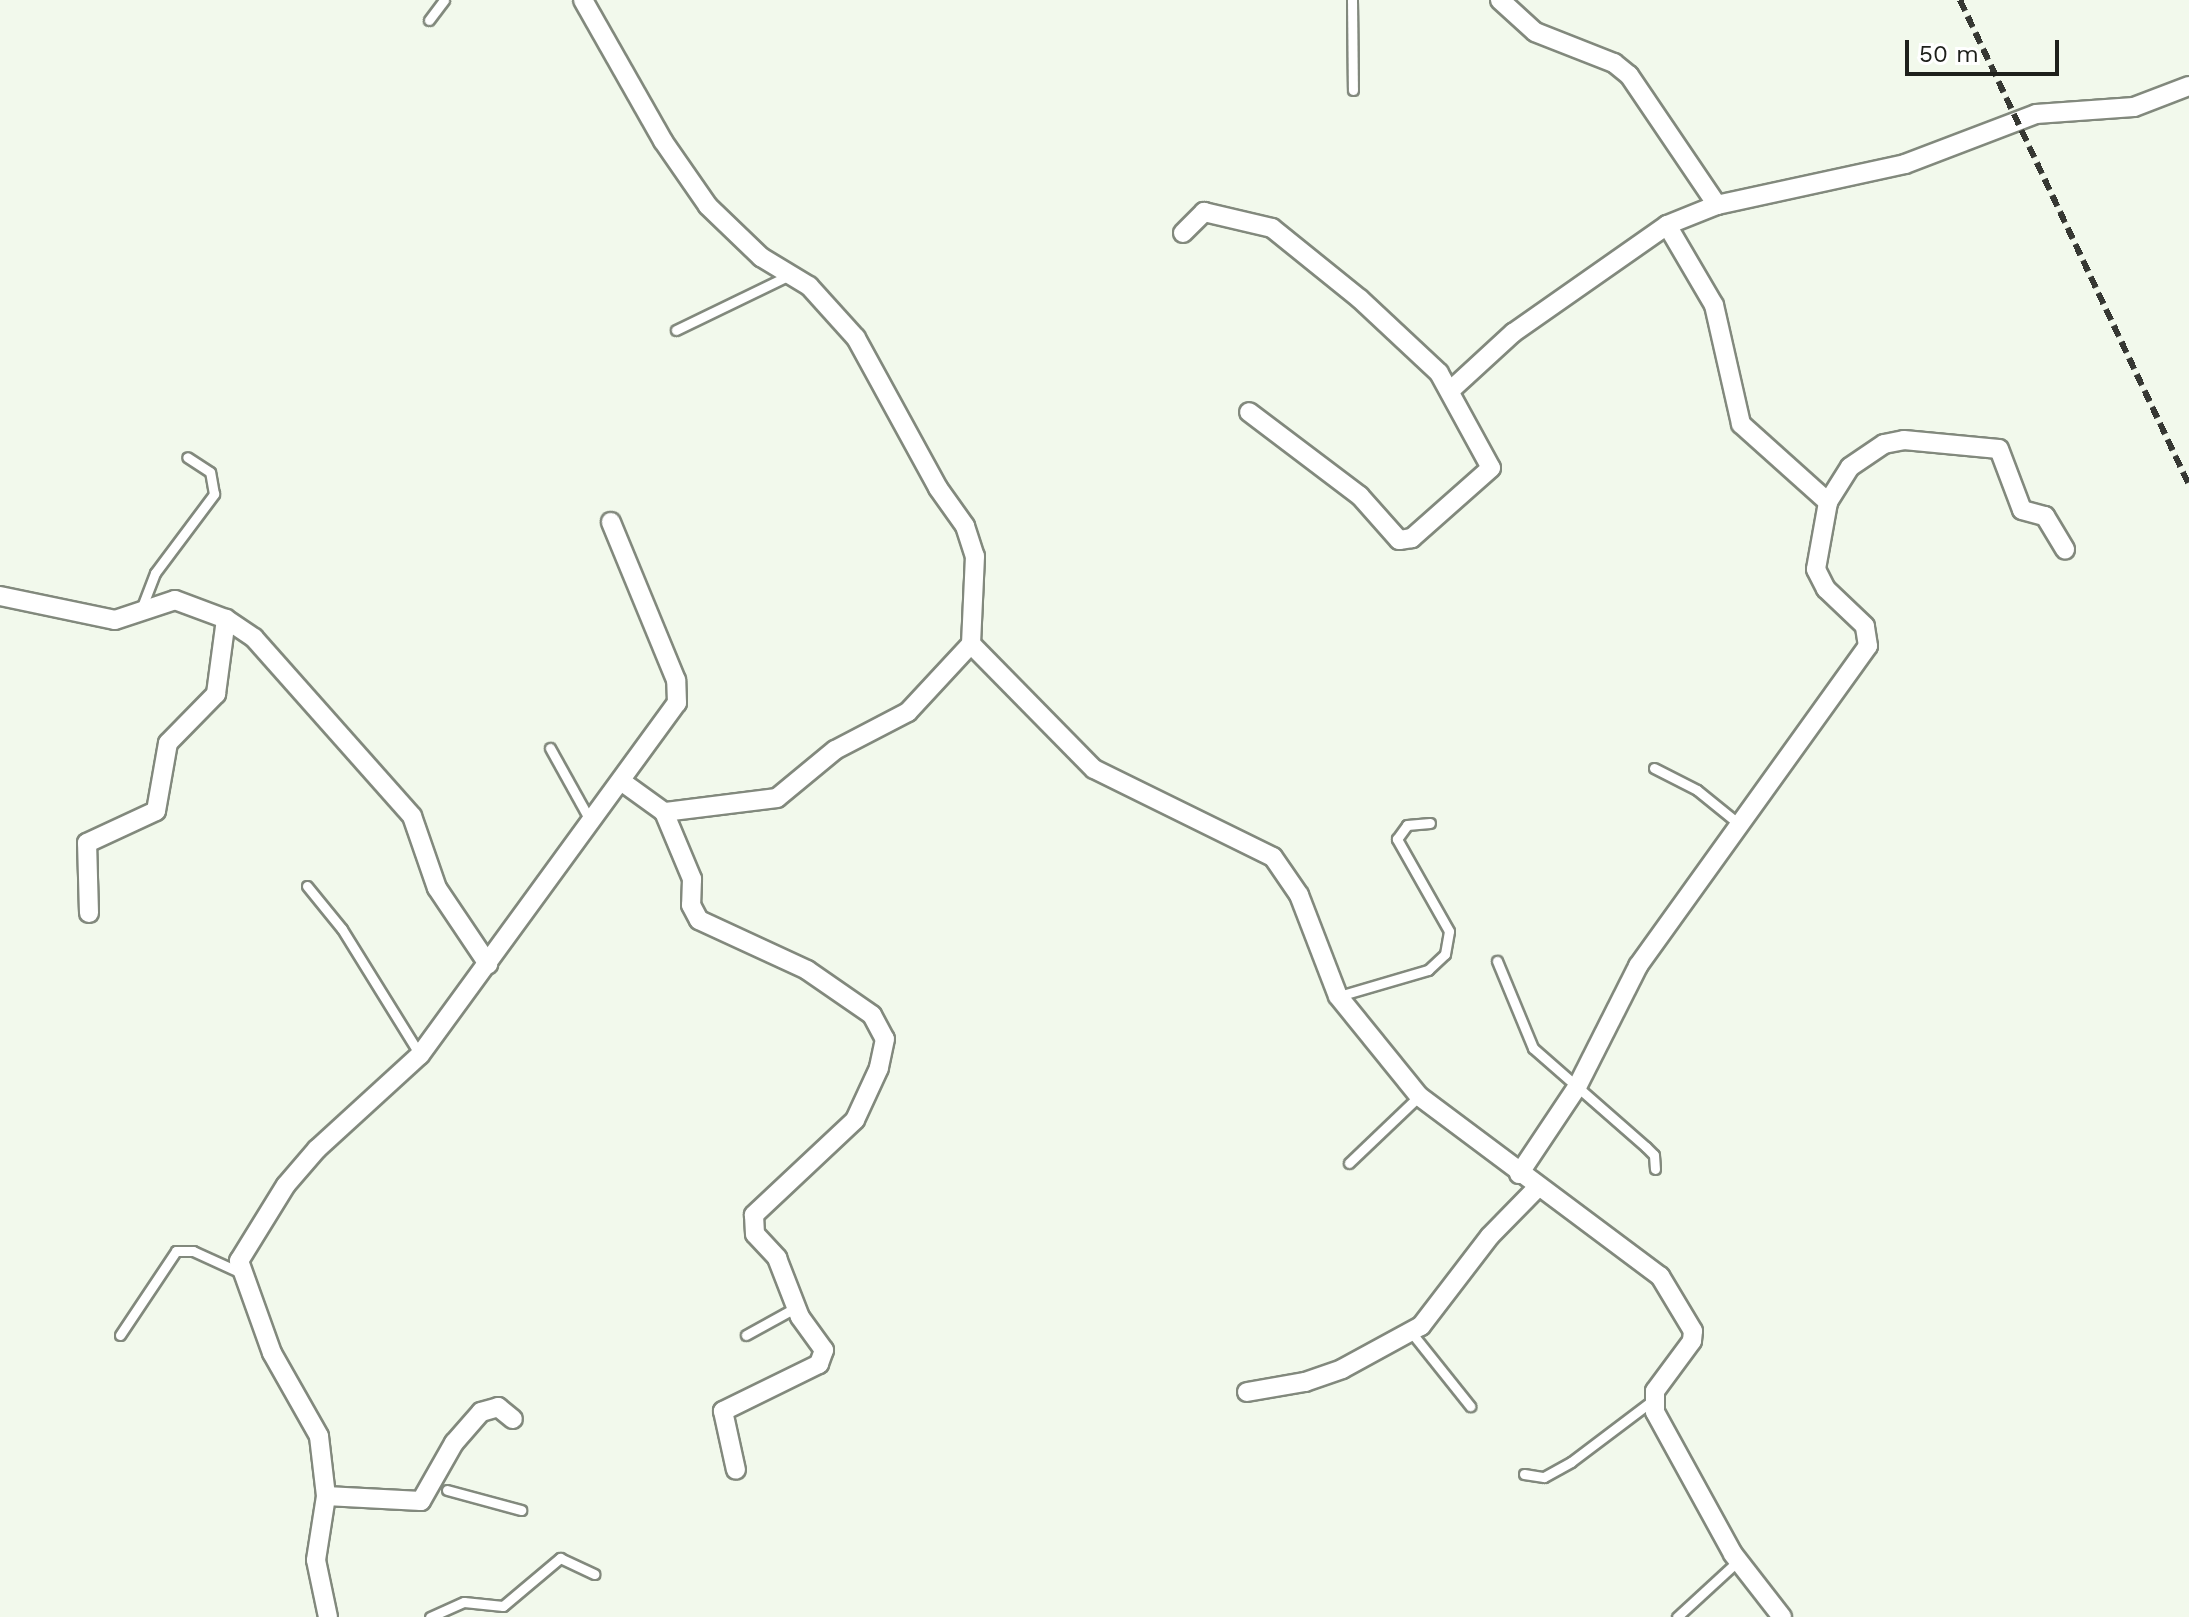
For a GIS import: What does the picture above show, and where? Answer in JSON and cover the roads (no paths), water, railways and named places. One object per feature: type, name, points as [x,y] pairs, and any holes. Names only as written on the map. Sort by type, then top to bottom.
[{"type":"street","points":[[583,0],[708,206],[761,257],[809,286],[856,338],[973,541],[976,626],[971,644],[908,712],[835,750],[777,798],[664,812]]},
{"type":"street","points":[[1500,0],[1535,32],[1614,63],[1629,75],[1717,205]]},
{"type":"street","points":[[1452,389],[1513,333],[1667,225],[1717,205],[1905,164],[2036,114],[2134,107],[2189,86]]},
{"type":"street","points":[[1183,233],[1204,212],[1272,228],[1360,299],[1452,389],[1491,468],[1406,541],[1399,540],[1347,485],[1249,412]]},
{"type":"street","points":[[1667,225],[1714,305],[1741,424],[1828,502]]},
{"type":"street","points":[[1519,1174],[1577,1087],[1638,966],[1868,646],[1865,626],[1819,580],[1816,569],[1828,502],[1850,467],[1884,444],[1904,440],[1999,449],[2022,510],[2045,516],[2065,549]]},
{"type":"street","points":[[328,1617],[316,1544],[326,1496],[319,1436],[272,1353],[239,1272],[243,1250],[322,1145],[420,1055],[621,781],[679,694],[611,522]]},
{"type":"street","points":[[0,596],[115,620],[175,600],[226,619],[277,660],[412,816],[437,888],[488,964]]},
{"type":"street","points":[[89,913],[87,843],[156,811],[168,743],[216,694],[226,619]]},
{"type":"street","points":[[971,644],[1094,769],[1273,857],[1299,895],[1338,996],[1419,1096],[1537,1188],[1660,1276],[1689,1319],[1692,1341],[1652,1401],[1738,1561],[1782,1617]]},
{"type":"street","points":[[621,781],[664,812],[692,879],[691,905],[699,920],[807,970],[872,1015],[885,1039],[881,1061],[855,1120],[754,1215],[755,1234],[777,1258],[795,1308],[821,1343],[824,1357],[814,1367],[726,1406],[721,1415],[736,1470]]},
{"type":"street","points":[[1247,1392],[1305,1382],[1342,1369],[1411,1332],[1440,1308],[1490,1236],[1537,1188]]},
{"type":"street","points":[[326,1496],[414,1502],[439,1487],[454,1443],[481,1412],[498,1407],[513,1419]]},
{"type":"lane","points":[[429,20],[444,0]]},
{"type":"lane","points":[[1352,0],[1353,90]]},
{"type":"lane","points":[[676,330],[790,275]]},
{"type":"lane","points":[[140,612],[155,573],[214,494],[210,472],[187,457]]},
{"type":"lane","points":[[550,748],[591,822]]},
{"type":"lane","points":[[1654,768],[1697,790],[1739,824]]},
{"type":"lane","points":[[1338,996],[1428,970],[1442,960],[1449,931],[1397,839],[1407,825],[1430,823]]},
{"type":"lane","points":[[307,886],[342,929],[420,1055]]},
{"type":"lane","points":[[1497,961],[1533,1048],[1654,1155],[1655,1169]]},
{"type":"lane","points":[[1349,1163],[1419,1096]]},
{"type":"lane","points":[[120,1335],[176,1251],[193,1251],[239,1272]]},
{"type":"lane","points":[[746,1335],[795,1308]]},
{"type":"lane","points":[[1411,1332],[1470,1406]]},
{"type":"lane","points":[[1524,1474],[1544,1477],[1571,1462],[1652,1401]]},
{"type":"lane","points":[[439,1487],[521,1510]]},
{"type":"lane","points":[[430,1617],[464,1602],[503,1606],[560,1558],[595,1574]]},
{"type":"lane","points":[[1677,1617],[1738,1561]]},
{"type":"railway","points":[[1960,0],[2189,485]]}]
